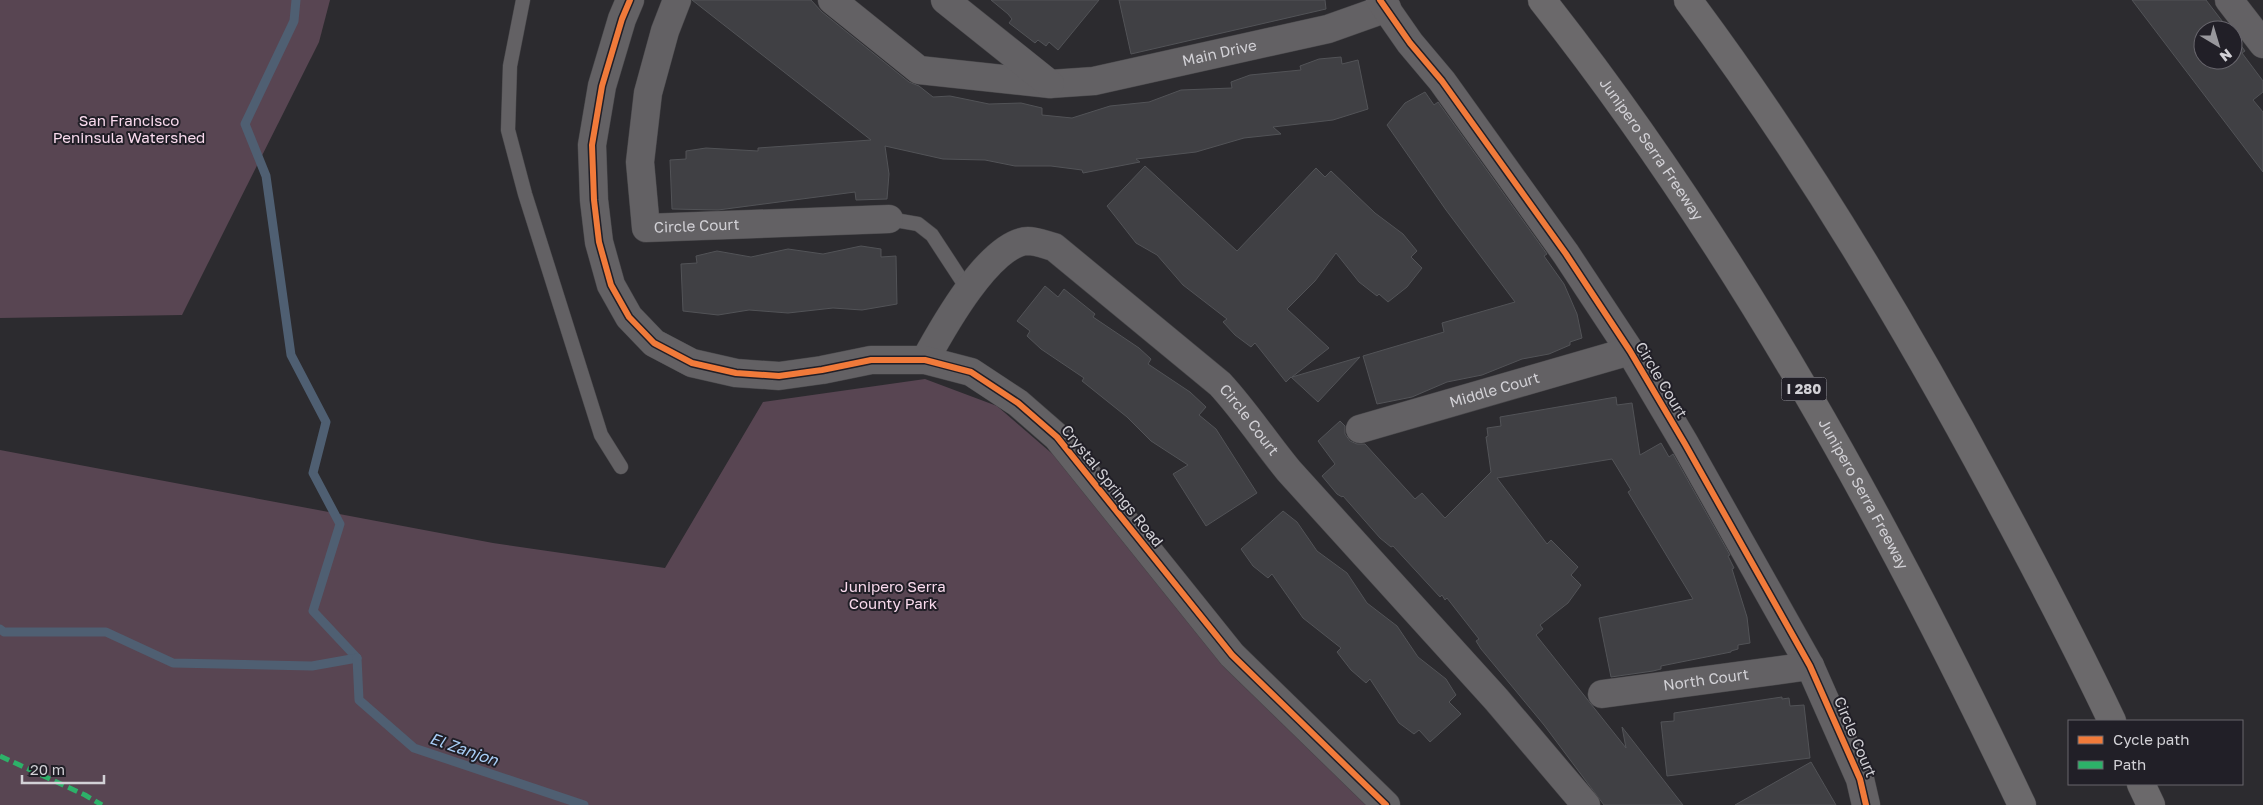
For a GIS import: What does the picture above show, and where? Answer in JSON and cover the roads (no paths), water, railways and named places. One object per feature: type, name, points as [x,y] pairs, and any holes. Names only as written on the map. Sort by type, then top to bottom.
[{"type":"highway","name":"Junipero Serra Freeway","points":[[1542,0],[1657,156],[1723,255],[1786,357],[1904,569],[1963,683],[2022,805]]},
{"type":"highway","points":[[1688,0],[1744,77],[1805,167],[1904,329],[2020,539],[2111,720]]},
{"type":"highway","points":[[2141,785],[2150,805]]},
{"type":"street","name":"Crystal Springs Road","points":[[630,0],[622,19],[602,86],[592,145],[594,200],[599,242],[611,285],[629,317],[654,343],[692,363],[736,373],[779,376],[872,360],[924,360],[971,372],[1018,403],[1057,437],[1232,655],[1386,805]]},
{"type":"street","name":"Circle Court","points":[[677,0],[665,31],[648,93],[640,162],[646,228],[889,218]]},
{"type":"street","name":"Main Drive","points":[[832,0],[918,70],[1050,84],[1094,81],[1328,29],[1384,4]]},
{"type":"street","points":[[945,0],[1050,84]]},
{"type":"street","points":[[2230,0],[2263,44]]},
{"type":"street","points":[[2240,0],[2250,0]]},
{"type":"street","name":"Circle Court","points":[[1384,4],[1410,43],[1442,81],[1566,254],[1630,351],[1685,444],[1810,666],[1860,779],[1866,805]]},
{"type":"street","name":"Circle Court","points":[[924,360],[957,303],[1000,252],[1027,241],[1054,246],[1220,384],[1241,407],[1266,444],[1289,471],[1496,700],[1586,805]]},
{"type":"street","name":"Middle Court","points":[[1360,429],[1630,351]]},
{"type":"street","name":"North Court","points":[[1602,694],[1810,666]]},
{"type":"lane","points":[[522,0],[510,66],[508,130],[525,194],[601,435],[621,467]]},
{"type":"lane","points":[[889,218],[918,224],[932,235],[968,290]]},
{"type":"waterway","points":[[296,0],[294,21],[245,124],[266,176],[291,355],[326,422],[313,473],[340,524],[313,611],[357,658]]},
{"type":"waterway","points":[[0,629],[4,632],[106,632],[173,663],[312,666],[357,658]]},
{"type":"waterway","name":"El Zanjon","points":[[357,658],[359,700],[414,748],[584,805]]},
{"type":"park label","name":"San Francisco Peninsula Watershed","points":[[129,130]]},
{"type":"park label","name":"Junipero Serra County Park","points":[[893,596]]}]
